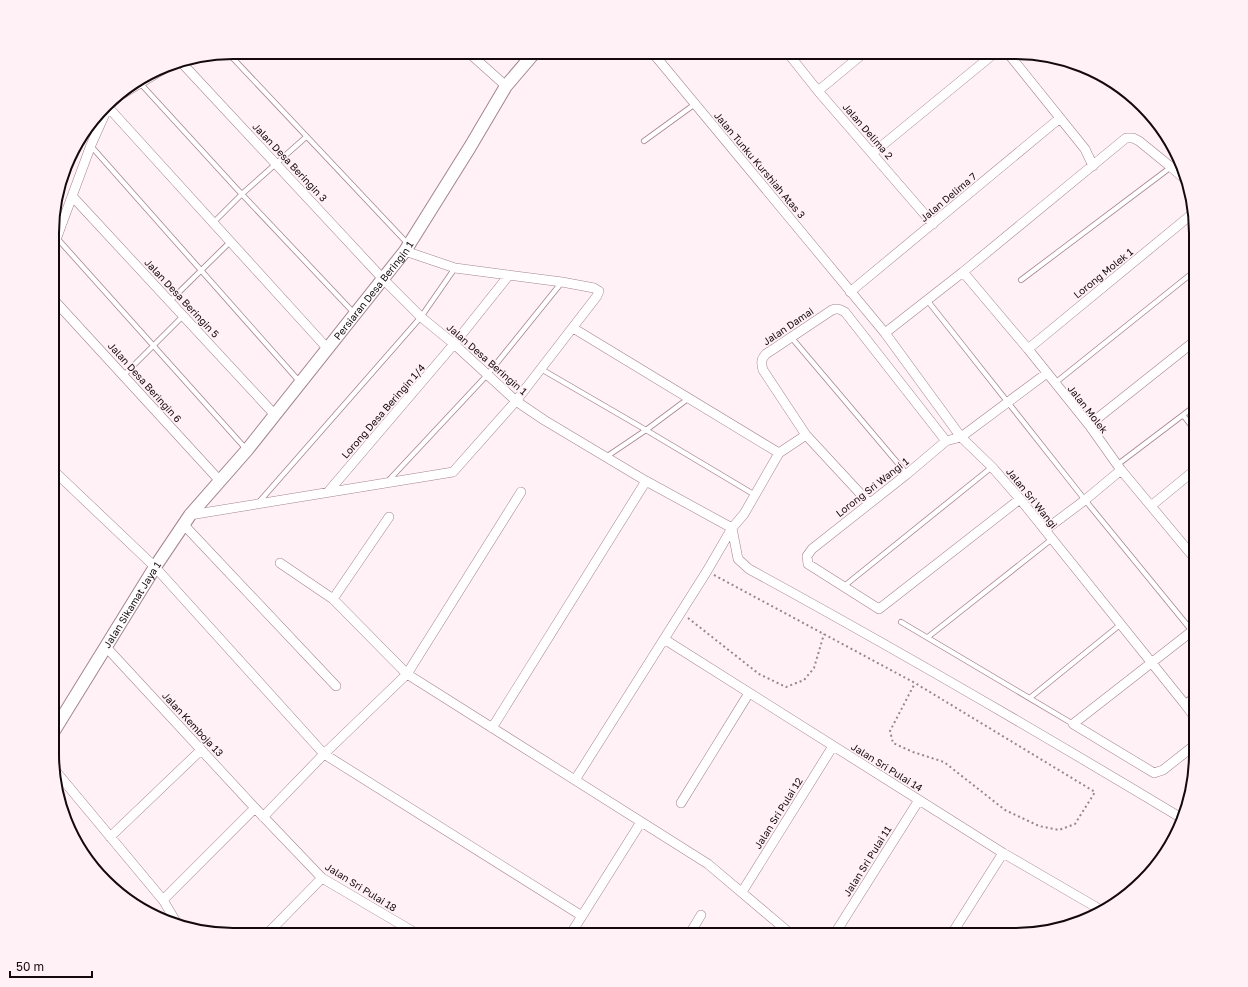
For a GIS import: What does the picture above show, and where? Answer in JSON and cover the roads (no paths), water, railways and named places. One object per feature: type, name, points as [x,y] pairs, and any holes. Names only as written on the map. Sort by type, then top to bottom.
[{"type":"main road","name":"Persiaran Desa Beringin 1","points":[[220,481],[276,415],[326,348],[407,248],[506,86],[529,59]]},
{"type":"main road","name":"Jalan Sikamat Jaya 1","points":[[59,723],[155,567],[187,520],[220,481]]},
{"type":"street","points":[[476,59],[506,86]]},
{"type":"street","name":"Jalan Tunku Kurshiah Atas 3","points":[[658,59],[850,292]]},
{"type":"street","name":"Jalan Delima 2","points":[[793,59],[818,91],[933,224]]},
{"type":"street","points":[[818,91],[856,59]]},
{"type":"street","points":[[873,153],[987,59]]},
{"type":"street","points":[[1013,59],[1085,149],[1093,166]]},
{"type":"street","name":"Jalan Desa Beringin 3","points":[[185,66],[383,279]]},
{"type":"street","points":[[110,110],[326,348]]},
{"type":"street","points":[[59,230],[91,145],[104,116]]},
{"type":"street","name":"Jalan Delima 7","points":[[850,292],[1060,118]]},
{"type":"street","points":[[885,333],[963,272],[1126,138],[1133,138],[1179,174]]},
{"type":"street","name":"Jalan Desa Beringin 5","points":[[72,196],[276,415]]},
{"type":"street","name":"Lorong Molek 1","points":[[1028,349],[1189,217]]},
{"type":"street","points":[[336,686],[187,520],[258,504],[453,472],[516,401],[597,296],[598,291],[594,288],[562,282],[455,268],[407,248]]},
{"type":"street","name":"Jalan Molek","points":[[963,272],[1028,349],[1054,384],[1089,425],[1119,468],[1189,552]]},
{"type":"street","name":"Lorong Desa Beringin 1/4","points":[[328,492],[454,344],[509,275]]},
{"type":"street","name":"Jalan Desa Beringin 1","points":[[383,279],[421,317],[488,374],[516,401],[544,420],[646,481],[732,528]]},
{"type":"street","name":"Jalan Sri Wangi","points":[[850,292],[885,333],[961,437],[992,467],[1020,500],[1189,710]]},
{"type":"street","name":"Jalan Desa Beringin 6","points":[[59,305],[220,481]]},
{"type":"street","name":"Jalan Damai","points":[[869,503],[806,435],[763,370],[761,364],[762,358],[766,354],[832,310],[836,308],[841,309],[845,312],[946,441]]},
{"type":"street","points":[[573,328],[779,453]]},
{"type":"street","points":[[1089,425],[1189,346]]},
{"type":"street","points":[[961,437],[1047,373]]},
{"type":"street","points":[[575,780],[707,571],[732,528],[744,514],[779,453],[806,435]]},
{"type":"street","name":"Lorong Sri Wangi 1","points":[[843,586],[808,564],[807,556],[812,549],[907,474],[946,441],[961,437]]},
{"type":"street","points":[[1045,530],[1085,500],[1119,468]]},
{"type":"street","points":[[1151,506],[1189,475]]},
{"type":"street","points":[[59,476],[155,567],[324,754],[582,916]]},
{"type":"street","points":[[492,728],[646,481]]},
{"type":"street","points":[[263,816],[324,754],[407,674],[521,492]]},
{"type":"street","points":[[843,586],[879,609],[1020,500]]},
{"type":"street","points":[[333,599],[389,517]]},
{"type":"street","points":[[732,528],[738,558],[749,569],[866,633],[1178,816]]},
{"type":"street","points":[[280,563],[333,599],[407,674],[708,864],[784,928]]},
{"type":"street","points":[[1189,634],[1073,724],[1154,774],[1163,770],[1189,750]]},
{"type":"street","name":"Jalan Sri Pulai 14","points":[[664,639],[1003,853],[1097,908]]},
{"type":"street","name":"Jalan Kemboja 13","points":[[106,647],[263,816]]},
{"type":"street","points":[[681,803],[749,693]]},
{"type":"street","name":"Jalan Sri Pulai 12","points":[[742,892],[833,746]]},
{"type":"street","points":[[110,837],[201,750]]},
{"type":"street","points":[[60,776],[163,900],[174,918]]},
{"type":"street","name":"Jalan Sri Pulai 11","points":[[838,928],[919,800]]},
{"type":"street","points":[[163,900],[255,808]]},
{"type":"street","name":"Jalan Sri Pulai 18","points":[[263,816],[322,878],[406,928]]},
{"type":"street","points":[[574,928],[640,822]]},
{"type":"street","points":[[955,928],[1003,853]]},
{"type":"street","points":[[273,928],[322,878]]},
{"type":"street","points":[[693,928],[701,915]]},
{"type":"lane","points":[[234,59],[407,248]]},
{"type":"lane","points":[[141,85],[355,314]]},
{"type":"lane","points":[[644,141],[695,104]]},
{"type":"lane","points":[[213,223],[242,194],[277,165],[306,137]]},
{"type":"lane","points":[[91,145],[301,382]]},
{"type":"lane","points":[[1021,280],[1171,167]]},
{"type":"lane","points":[[170,301],[230,242]]},
{"type":"lane","points":[[59,245],[247,450]]},
{"type":"lane","points":[[258,504],[421,317],[455,268]]},
{"type":"lane","points":[[1054,384],[1189,276]]},
{"type":"lane","points":[[387,482],[488,374],[562,282]]},
{"type":"lane","points":[[927,300],[1085,500],[1189,624]]},
{"type":"lane","points":[[124,375],[183,316]]},
{"type":"lane","points":[[790,337],[907,474]]},
{"type":"lane","points":[[541,369],[755,495]]},
{"type":"lane","points":[[606,457],[689,398]]},
{"type":"lane","points":[[1119,468],[1189,410]]},
{"type":"lane","points":[[1183,415],[1189,423]]},
{"type":"lane","points":[[843,586],[992,467]]},
{"type":"lane","points":[[928,637],[1052,539]]},
{"type":"lane","points":[[901,622],[1031,697],[1073,724]]},
{"type":"lane","points":[[1031,697],[1121,624]]},
{"type":"lane","points":[[1184,703],[1189,699]]}]
